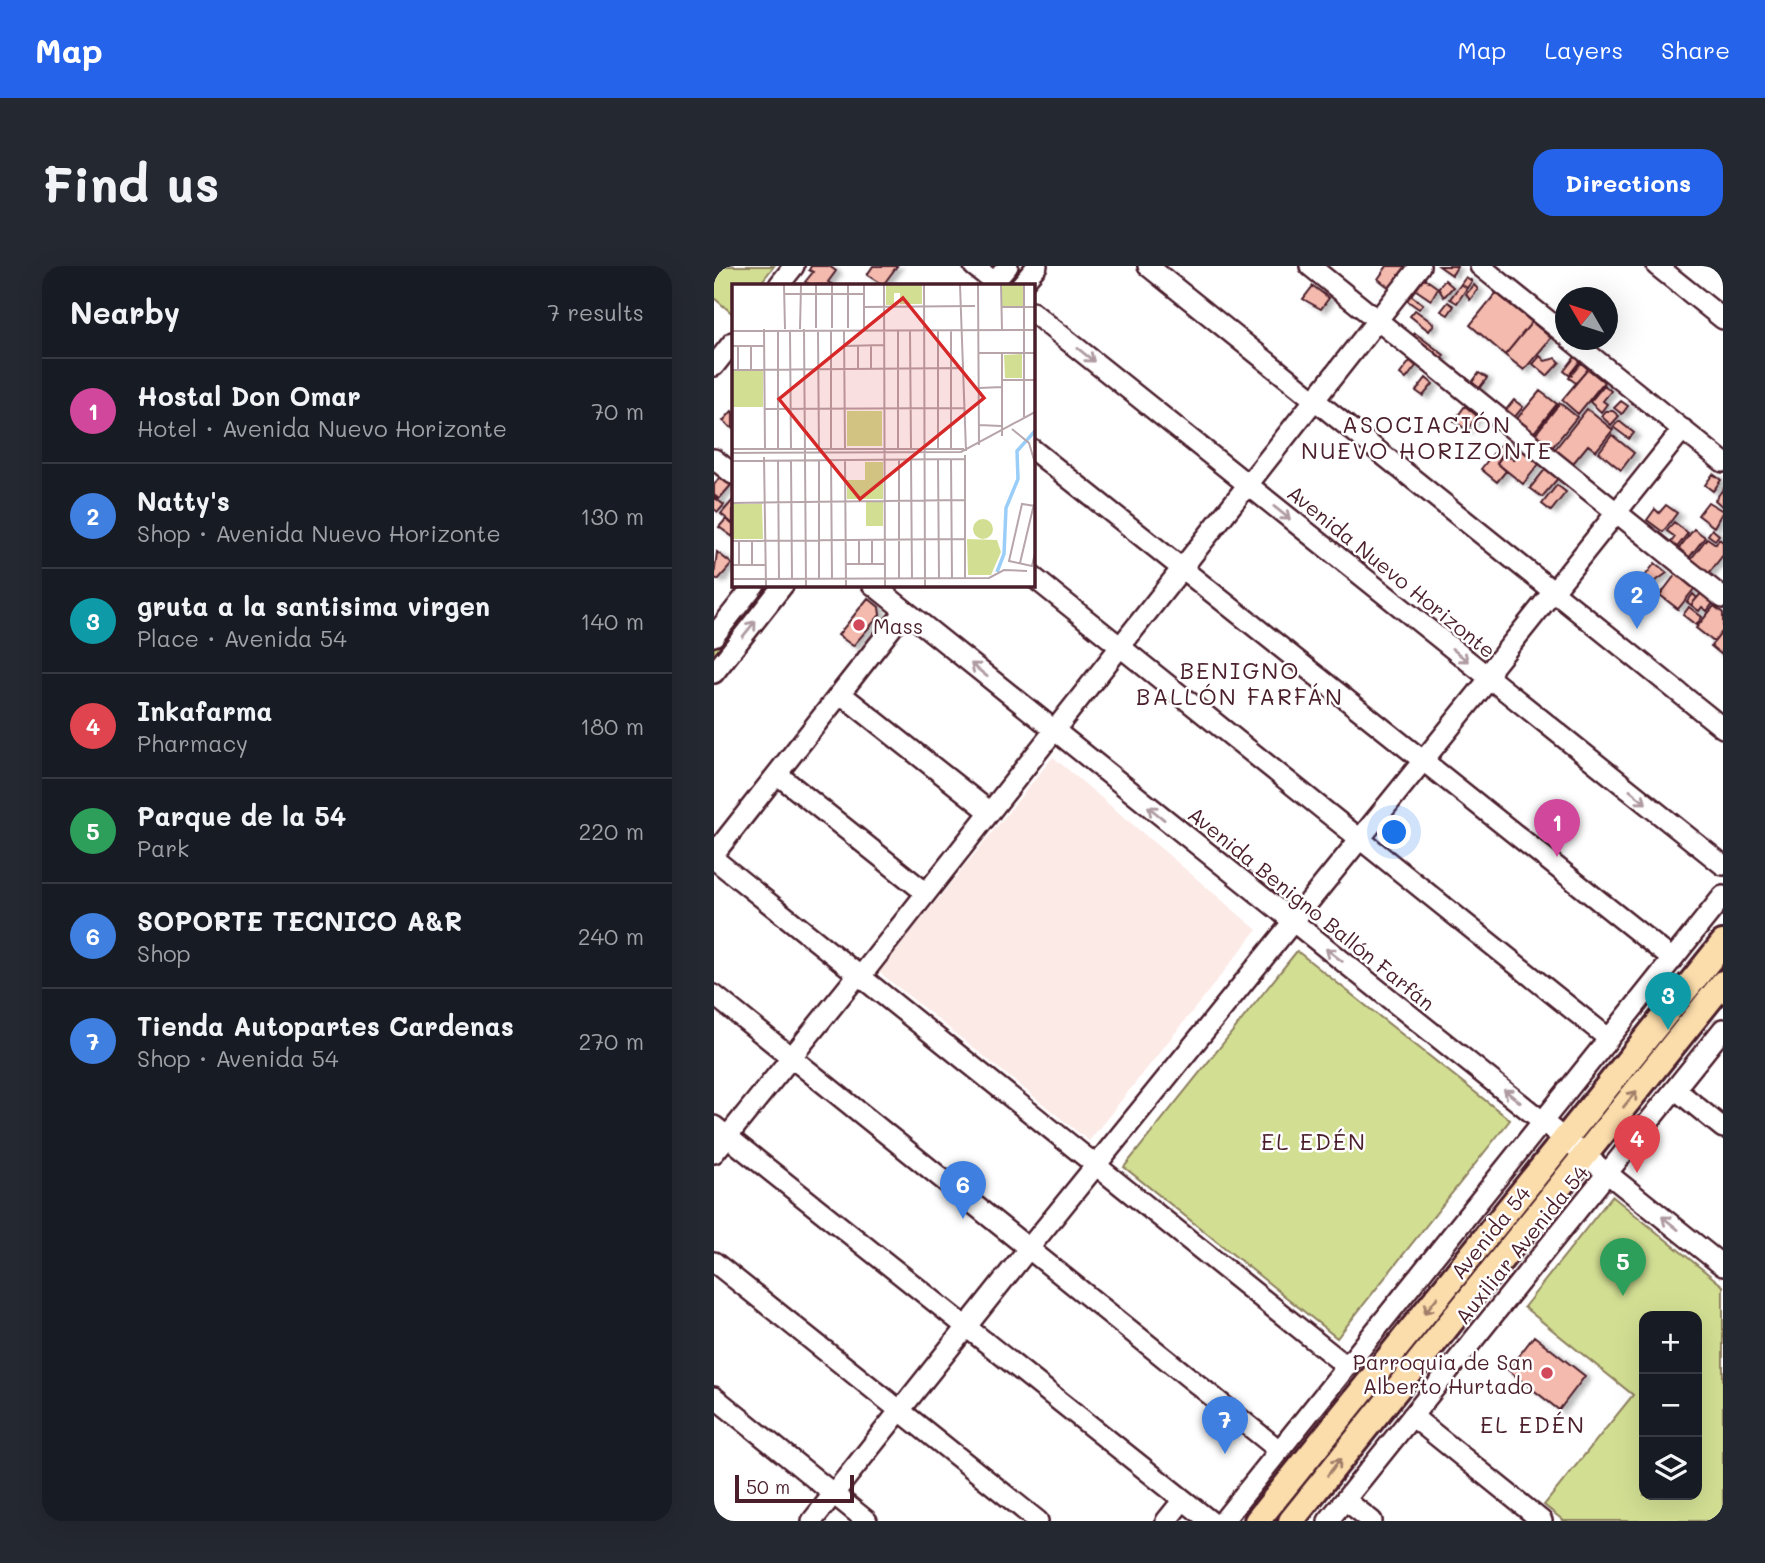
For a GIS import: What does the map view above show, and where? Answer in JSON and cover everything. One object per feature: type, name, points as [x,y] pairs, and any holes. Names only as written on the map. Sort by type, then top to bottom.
[{"type":"main road","name":"Avenida 54","points":[[1257,1521],[1723,943]]},
{"type":"main road","name":"Avenida 54","points":[[1292,1521],[1723,984]]},
{"type":"street","points":[[780,284],[794,266]]},
{"type":"street","points":[[974,266],[995,284],[1008,266]]},
{"type":"street","points":[[1022,284],[1037,266]]},
{"type":"street","points":[[1147,266],[1723,728]]},
{"type":"street","points":[[1310,266],[1723,598]]},
{"type":"street","points":[[714,1153],[721,1132],[791,1057],[853,981],[862,976],[1184,570],[1420,266]]},
{"type":"street","points":[[1480,266],[1555,326]]},
{"type":"street","points":[[1657,266],[1723,319]]},
{"type":"street","name":"Avenida Nuevo Horizonte","points":[[1034,314],[1723,865]]},
{"type":"street","points":[[714,366],[732,343]]},
{"type":"street","points":[[1584,350],[1723,462]]},
{"type":"street","points":[[812,1521],[899,1409],[1490,678],[1493,667],[1683,429]]},
{"type":"street","points":[[1034,451],[1672,959]]},
{"type":"street","points":[[714,459],[732,473]]},
{"type":"street","points":[[1034,578],[1608,1038]]},
{"type":"street","points":[[714,636],[753,586]]},
{"type":"street","points":[[714,673],[782,586]]},
{"type":"street","name":"Avenida Benigno Ballón Farfán","points":[[874,586],[1723,1266]]},
{"type":"street","points":[[905,611],[714,857],[1345,1365]]},
{"type":"street","points":[[841,694],[990,812]]},
{"type":"street","points":[[778,774],[926,893]]},
{"type":"street","points":[[1223,1521],[1345,1365],[1723,896]]},
{"type":"street","points":[[714,995],[1280,1451]]},
{"type":"street","name":"Auxiliar Avenida 54","points":[[1328,1521],[1723,1029]]},
{"type":"street","points":[[1675,1089],[1723,1128]]},
{"type":"street","points":[[721,1132],[966,1326],[1186,1510],[1210,1521]]},
{"type":"street","points":[[714,1262],[1038,1521]]},
{"type":"street","points":[[714,1397],[867,1521]]},
{"type":"street","points":[[1412,1416],[1542,1521]]},
{"type":"street","points":[[1345,1500],[1372,1521]]},
{"type":"street","points":[[1166,1521],[1186,1510]]},
{"type":"shaded area","points":[[1053,757],[1257,930],[1089,1141],[879,972]]},
{"type":"green space","points":[[714,266],[774,266],[760,284],[732,284],[732,313],[714,298]]},
{"type":"green space","points":[[763,586],[773,586],[714,660],[714,647]]},
{"type":"green space","points":[[1297,951],[1510,1120],[1337,1338],[1124,1167]]},
{"type":"green space","points":[[1612,1196],[1723,1286],[1723,1517],[1720,1521],[1564,1521],[1544,1505],[1633,1395],[1524,1307]]},
{"type":"green space","points":[[1359,1405],[1368,1411],[1280,1521],[1266,1521]]},
{"type":"building","points":[[811,266],[829,266],[836,271],[828,282],[831,284],[809,284],[805,282],[813,272],[809,270]]},
{"type":"building","points":[[873,266],[897,266],[884,284],[867,275]]},
{"type":"building","points":[[1387,266],[1408,266],[1390,288],[1378,279]]},
{"type":"building","points":[[1439,266],[1455,266],[1457,267],[1452,275]]},
{"type":"building","points":[[1466,277],[1472,281],[1467,288],[1461,284]]},
{"type":"building","points":[[1424,278],[1438,288],[1431,300],[1416,290]]},
{"type":"building","points":[[1445,280],[1453,287],[1444,297],[1438,288]]},
{"type":"building","points":[[1461,284],[1467,288],[1457,303],[1450,299]]},
{"type":"building","points":[[1474,285],[1478,289],[1470,300],[1466,294]]},
{"type":"building","points":[[1313,286],[1329,298],[1321,309],[1303,299]]},
{"type":"building","points":[[1496,293],[1532,322],[1505,355],[1470,325]]},
{"type":"building","points":[[1409,294],[1423,304],[1419,309],[1405,299]]},
{"type":"building","points":[[1448,302],[1454,306],[1448,315],[1441,311]]},
{"type":"building","points":[[1415,310],[1434,324],[1429,331],[1410,316]]},
{"type":"building","points":[[1532,322],[1551,338],[1524,370],[1505,355]]},
{"type":"building","points":[[1415,333],[1444,355],[1438,363],[1409,340]]},
{"type":"building","points":[[1540,356],[1545,361],[1556,358],[1560,362],[1547,376],[1533,364]]},
{"type":"building","points":[[1575,357],[1580,361],[1569,375],[1564,371]]},
{"type":"building","points":[[1410,361],[1416,366],[1406,379],[1400,374]]},
{"type":"building","points":[[1581,363],[1588,369],[1576,383],[1569,378]]},
{"type":"building","points":[[1588,369],[1604,382],[1578,414],[1562,400]]},
{"type":"building","points":[[1479,373],[1487,378],[1477,391],[1470,385]]},
{"type":"building","points":[[1426,378],[1433,384],[1423,396],[1416,391]]},
{"type":"building","points":[[1604,385],[1611,391],[1603,401],[1607,404],[1601,412],[1590,402]]},
{"type":"building","points":[[1540,391],[1557,404],[1532,435],[1515,421]]},
{"type":"building","points":[[1514,400],[1523,407],[1514,418],[1505,411]]},
{"type":"building","points":[[1621,401],[1628,406],[1622,414],[1614,408]]},
{"type":"building","points":[[1560,403],[1577,417],[1551,449],[1534,436]]},
{"type":"building","points":[[1465,406],[1477,416],[1467,430],[1454,421]]},
{"type":"building","points":[[1587,409],[1613,430],[1596,451],[1588,445],[1570,467],[1552,453]]},
{"type":"building","points":[[732,411],[732,428],[723,421]]},
{"type":"building","points":[[1605,411],[1613,411],[1619,416],[1611,425],[1601,416]]},
{"type":"building","points":[[1619,421],[1634,433],[1629,439],[1613,427]]},
{"type":"building","points":[[1612,435],[1634,453],[1621,470],[1599,452]]},
{"type":"building","points":[[1503,441],[1508,444],[1497,463],[1506,471],[1497,482],[1481,469]]},
{"type":"building","points":[[1522,450],[1539,464],[1523,484],[1497,463],[1505,453],[1514,460]]},
{"type":"building","points":[[1547,467],[1559,477],[1542,497],[1530,488]]},
{"type":"building","points":[[1713,474],[1721,480],[1713,491],[1705,485]]},
{"type":"building","points":[[721,475],[732,484],[719,499],[714,495],[714,485]]},
{"type":"building","points":[[1557,485],[1566,492],[1551,511],[1542,504]]},
{"type":"building","points":[[1723,489],[1723,507],[1715,500]]},
{"type":"building","points":[[714,497],[724,505],[718,512],[714,509]]},
{"type":"building","points":[[732,501],[732,523],[721,514]]},
{"type":"building","points":[[1708,502],[1723,511],[1714,527],[1698,515]]},
{"type":"building","points":[[1666,505],[1677,513],[1663,532],[1647,520],[1655,509],[1659,513]]},
{"type":"building","points":[[726,519],[732,524],[732,536],[719,527]]},
{"type":"building","points":[[1674,522],[1688,533],[1674,551],[1668,546],[1675,537],[1667,531]]},
{"type":"building","points":[[1694,529],[1705,537],[1688,559],[1677,551]]},
{"type":"building","points":[[1712,529],[1719,535],[1715,540],[1708,535]]},
{"type":"building","points":[[1707,538],[1716,544],[1719,539],[1723,542],[1723,555],[1706,577],[1688,563]]},
{"type":"building","points":[[717,552],[732,564],[718,580],[714,577]]},
{"type":"building","points":[[1655,563],[1667,573],[1653,583],[1645,576]]},
{"type":"building","points":[[1676,574],[1694,589],[1678,609],[1660,595]]},
{"type":"building","points":[[1703,591],[1713,603],[1707,611],[1702,607],[1699,611],[1691,605]]},
{"type":"building","points":[[1693,594],[1697,598],[1691,605],[1687,602]]},
{"type":"building","name":"Mass","points":[[868,598],[879,607],[880,615],[853,646],[838,635]]},
{"type":"building","points":[[1714,606],[1723,613],[1723,631],[1714,642],[1696,628]]},
{"type":"building","points":[[1689,607],[1702,617],[1696,625],[1683,615]]},
{"type":"building","points":[[1721,633],[1723,634],[1722,655],[1711,646]]},
{"type":"building","name":"Parroquia de San Alberto Hurtado","points":[[1534,1336],[1585,1376],[1559,1410],[1508,1370]]},
{"type":"place","name":"Mass","points":[[859,625]]},
{"type":"place","name":"Natty's","points":[[1637,629]]},
{"type":"place","name":"Hostal Don Omar","points":[[1557,857]]},
{"type":"place","name":"gruta a la santisima virgen","points":[[1668,1030]]},
{"type":"place","name":"Inkafarma","points":[[1637,1173]]},
{"type":"place","name":"SOPORTE TECNICO A&R","points":[[963,1219]]},
{"type":"place","name":"Parque de la 54","points":[[1623,1296]]},
{"type":"place","name":"Parroquia de San Alberto Hurtado","points":[[1547,1373]]},
{"type":"place","name":"Tienda Autopartes Cardenas","points":[[1225,1454]]},
{"type":"district","name":"ASOCIACIÓN NUEVO HORIZONTE","points":[[1427,437]]},
{"type":"district","name":"BENIGNO BALLÓN FARFÁN","points":[[1240,683]]},
{"type":"district","name":"EL EDÉN","points":[[1314,1141]]},
{"type":"district","name":"EL EDÉN","points":[[1533,1424]]}]
